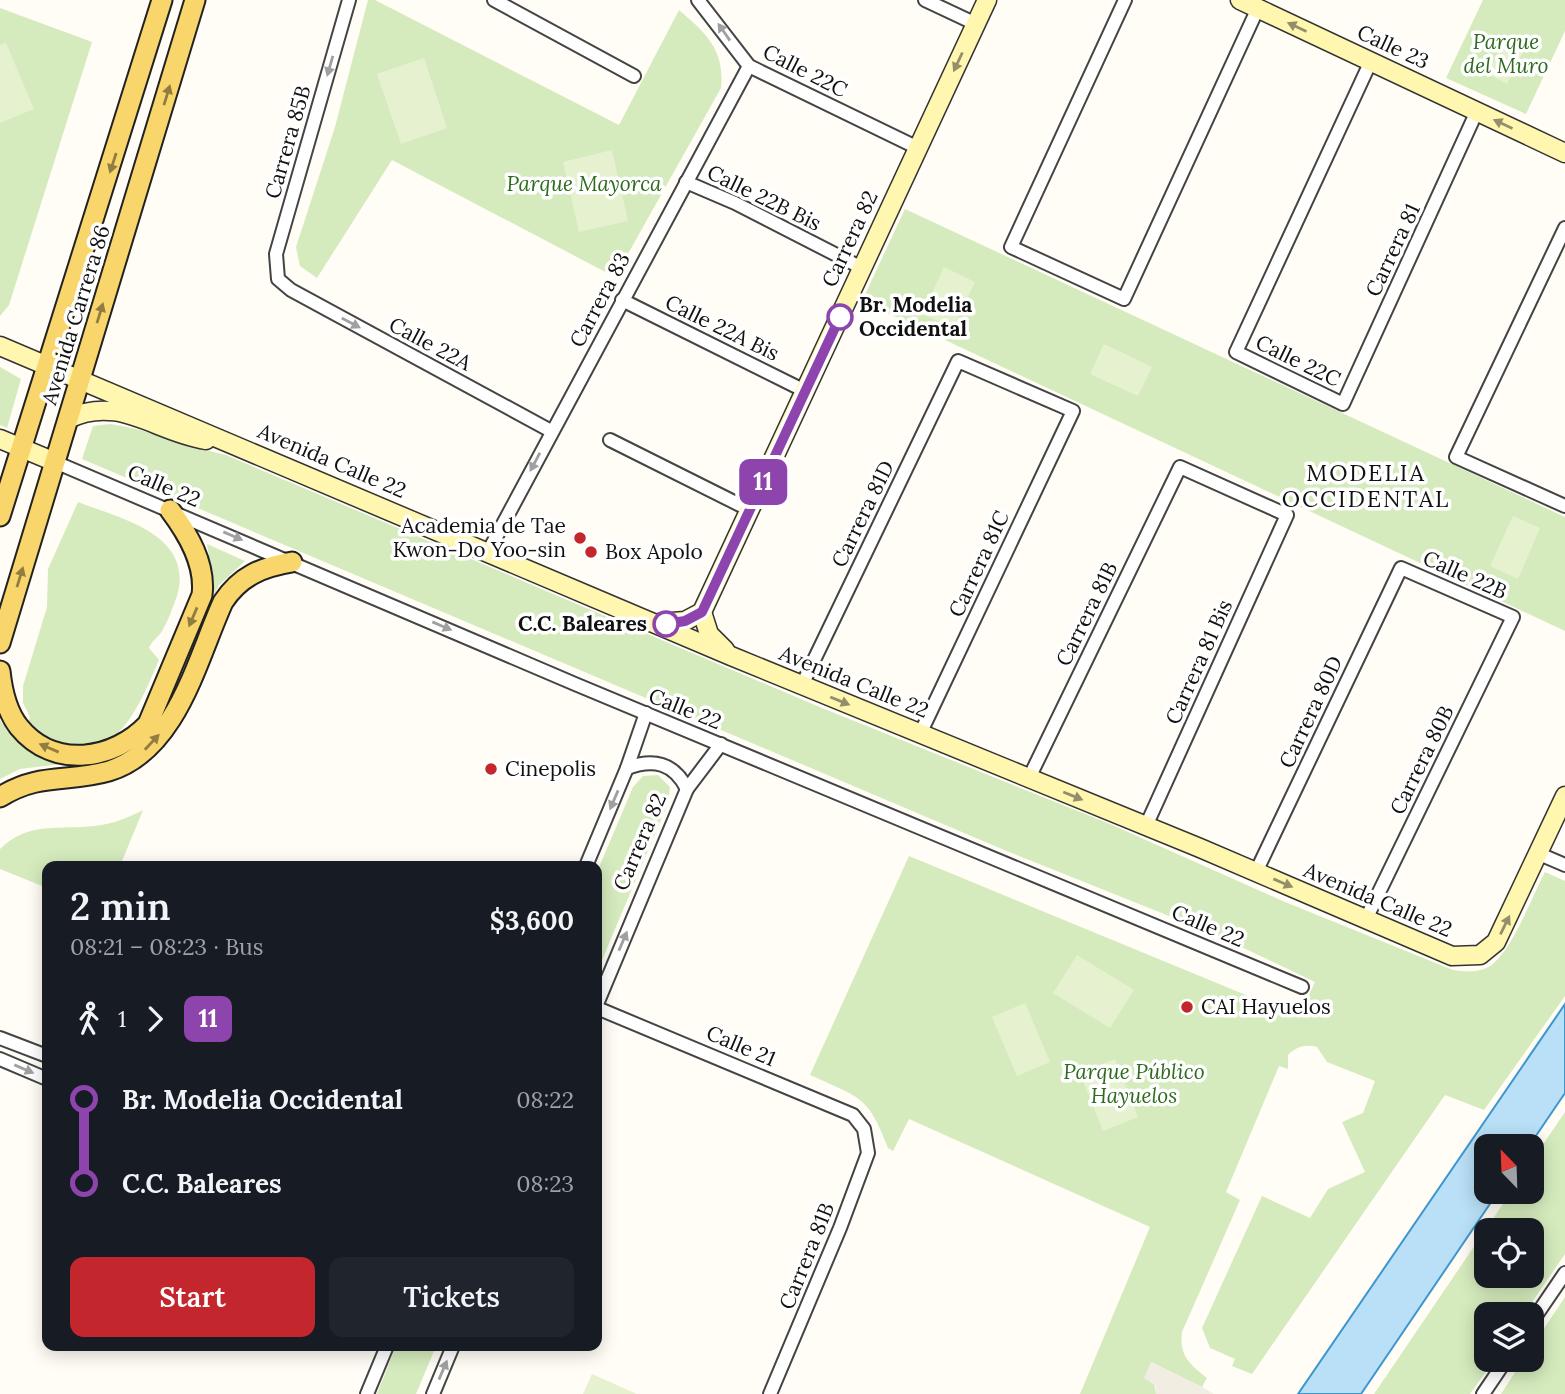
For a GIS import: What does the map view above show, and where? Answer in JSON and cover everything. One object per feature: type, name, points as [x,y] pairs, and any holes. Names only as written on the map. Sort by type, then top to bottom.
[{"type":"main road","name":"Avenida Carrera 86","points":[[0,516],[162,0]]},
{"type":"main road","name":"Avenida Carrera 86","points":[[0,643],[195,0]]},
{"type":"main road","points":[[0,671],[13,718],[20,728],[41,745],[68,754],[91,755],[125,746],[138,736],[148,724],[202,595],[203,576],[190,538],[170,510]]},
{"type":"main road","points":[[0,797],[18,786],[41,779],[109,771],[151,746],[180,698],[232,587],[264,568],[292,562]]},
{"type":"street","name":"Carrera 85B","points":[[291,290],[278,279],[276,254],[349,0]]},
{"type":"street","points":[[494,0],[634,76]]},
{"type":"street","name":"Calle 22C","points":[[698,0],[749,66],[918,148]]},
{"type":"street","points":[[925,0],[976,24]]},
{"type":"street","name":"Carrera 82","points":[[702,612],[987,0]]},
{"type":"street","points":[[1125,0],[1011,247],[1124,299],[1258,8]]},
{"type":"street","name":"Calle 23","points":[[1240,0],[1565,153]]},
{"type":"street","name":"Calle 22C","points":[[1343,404],[1236,352],[1371,61]]},
{"type":"street","name":"Carrera 83","points":[[488,552],[749,66]]},
{"type":"street","name":"Carrera 81","points":[[1343,404],[1477,111]]},
{"type":"street","name":"Calle 22B Bis","points":[[686,182],[735,203],[862,268]]},
{"type":"street","points":[[1565,228],[1456,457],[1565,506]]},
{"type":"street","name":"Calle 22A","points":[[291,290],[551,431]]},
{"type":"street","name":"Calle 22A Bis","points":[[622,300],[805,391]]},
{"type":"street","name":"Avenida Calle 22","points":[[0,346],[731,656],[1256,872],[1452,957],[1480,955],[1496,942],[1537,853]]},
{"type":"street","name":"Carrera 81D","points":[[802,685],[958,361],[1073,411]]},
{"type":"street","name":"Avenida Calle 22","points":[[68,419],[93,409],[120,411],[181,435],[240,447]]},
{"type":"street","name":"Carrera 81C","points":[[920,734],[1073,411]]},
{"type":"street","points":[[0,439],[55,462]]},
{"type":"street","points":[[610,440],[750,510]]},
{"type":"street","name":"Calle 22","points":[[55,462],[1302,987]]},
{"type":"street","name":"Carrera 81B","points":[[1029,778],[1180,467],[1287,515]]},
{"type":"street","name":"Carrera 81 Bis","points":[[1146,826],[1287,515]]},
{"type":"street","name":"Calle 22B","points":[[1401,568],[1513,617]]},
{"type":"street","name":"Carrera 80D","points":[[1256,872],[1401,568]]},
{"type":"street","points":[[650,622],[675,624],[702,612],[709,634],[731,656]]},
{"type":"street","name":"Carrera 80B","points":[[1366,919],[1513,617]]},
{"type":"street","name":"Carrera 82","points":[[588,861],[627,768],[646,713]]},
{"type":"street","name":"Carrera 82","points":[[602,994],[687,789],[721,744]]},
{"type":"street","points":[[627,768],[642,763],[661,763],[676,772],[687,789]]},
{"type":"street","points":[[1565,796],[1537,853],[1565,865]]},
{"type":"street","name":"Calle 21","points":[[602,1008],[852,1115],[864,1129]]},
{"type":"street","points":[[0,1038],[42,1054]]},
{"type":"street","points":[[0,1059],[42,1077]]},
{"type":"street","name":"Carrera 81B","points":[[770,1394],[841,1228],[868,1153],[864,1129]]},
{"type":"street","points":[[1544,1304],[1565,1273]]},
{"type":"street","points":[[367,1394],[385,1351]]},
{"type":"street","points":[[433,1394],[451,1351]]},
{"type":"street","points":[[1483,1394],[1498,1372]]},
{"type":"green space","name":"Parque Mayorca","points":[[368,0],[375,0],[619,125],[679,10],[698,27],[717,53],[721,88],[615,277],[392,160],[317,278],[300,266],[296,247],[335,127]]},
{"type":"green space","name":"Parque del Muro","points":[[1483,0],[1565,0],[1565,31],[1526,114],[1446,78]]},
{"type":"green space","points":[[0,8],[92,42],[9,305],[0,316]]},
{"type":"green space","points":[[1504,41],[1524,50],[1507,84],[1488,74]]},
{"type":"green space","points":[[6,43],[34,109],[0,123],[0,45]]},
{"type":"green space","points":[[424,58],[447,128],[401,144],[377,74]]},
{"type":"green space","points":[[612,150],[628,221],[579,232],[563,162]]},
{"type":"green space","points":[[905,209],[1565,517],[1565,631],[862,301]]},
{"type":"green space","points":[[944,267],[975,282],[953,328],[922,314]]},
{"type":"green space","points":[[1104,344],[1152,367],[1138,396],[1090,374]]},
{"type":"green space","points":[[0,367],[21,379],[7,428],[0,425]]},
{"type":"green space","name":"Parque Público Hayuelos","points":[[110,424],[226,455],[822,708],[1110,824],[1285,902],[1453,970],[1480,970],[1494,963],[1509,945],[1545,872],[1565,881],[1565,996],[1484,1110],[1445,1095],[1252,1374],[1232,1366],[1235,1359],[1210,1348],[1202,1328],[1262,1196],[1310,1218],[1328,1189],[1365,1172],[1342,1122],[1363,1113],[1375,1081],[1327,1062],[1317,1047],[1305,1046],[1291,1052],[1288,1055],[1288,1069],[1279,1066],[1226,1192],[1240,1200],[1182,1332],[1184,1353],[1207,1378],[1202,1387],[1151,1362],[1156,1394],[1080,1394],[1150,1227],[909,1119],[893,1151],[888,1148],[874,1117],[860,1100],[810,1075],[909,856],[1299,1017],[1315,982],[1214,934],[1009,852],[82,459],[93,426]]},
{"type":"green space","points":[[78,502],[132,522],[150,532],[164,543],[175,557],[180,575],[177,596],[170,614],[162,631],[149,648],[159,660],[135,711],[112,738],[97,746],[79,749],[54,745],[25,727],[30,717],[23,703],[23,686],[47,607],[48,569]]},
{"type":"green space","points":[[1513,516],[1540,528],[1518,579],[1490,566]]},
{"type":"green space","points":[[207,544],[245,561],[219,585],[210,602],[213,582]]},
{"type":"green space","points":[[0,720],[26,748],[61,764],[20,769],[0,779]]},
{"type":"green space","points":[[658,775],[670,787],[668,803],[602,960],[602,861],[633,787],[643,776]]},
{"type":"green space","points":[[143,810],[122,861],[42,861],[42,886],[0,869],[0,849],[22,834],[45,828],[101,825]]},
{"type":"green space","points":[[1077,955],[1134,990],[1110,1028],[1053,993]]},
{"type":"green space","points":[[1025,1003],[1050,1062],[1017,1076],[992,1017]]},
{"type":"green space","points":[[1115,1059],[1138,1117],[1103,1131],[1080,1073]]},
{"type":"green space","points":[[1565,1112],[1565,1254],[1544,1285],[1544,1218],[1493,1218],[1503,1204],[1544,1204],[1544,1143]]},
{"type":"green space","points":[[1474,1247],[1474,1288],[1542,1288],[1532,1302],[1474,1302],[1474,1372],[1486,1372],[1470,1394],[1374,1394]]},
{"type":"green space","points":[[1565,1297],[1565,1394],[1501,1394],[1515,1372],[1544,1372],[1544,1328]]},
{"type":"green space","points":[[394,1351],[434,1351],[416,1394],[377,1394]]},
{"type":"green space","points":[[592,1374],[637,1394],[583,1394]]},
{"type":"shaded area","points":[[1151,1362],[1214,1394],[1156,1394],[1156,1386],[1144,1378]]},
{"type":"water","points":[[1565,1004],[1565,1093],[1537,1134],[1476,1134]]},
{"type":"water","points":[[1474,1137],[1474,1204],[1490,1204],[1480,1218],[1474,1218],[1474,1227],[1361,1394],[1298,1394]]},
{"type":"bus line","name":"11","points":[[666,624],[694,618],[702,612],[840,317]]},
{"type":"place","name":"Br. Modelia Occidental","points":[[840,317]]},
{"type":"place","name":"Academia de Tae Kwon-Do Yoo-sin","points":[[580,538]]},
{"type":"place","name":"Box Apolo","points":[[591,552]]},
{"type":"place","name":"C.C. Baleares","points":[[666,624]]},
{"type":"place","name":"Cinepolis","points":[[491,769]]},
{"type":"place","name":"CAI Hayuelos","points":[[1187,1007]]},
{"type":"district","name":"MODELIA OCCIDENTAL","points":[[1366,486]]}]
